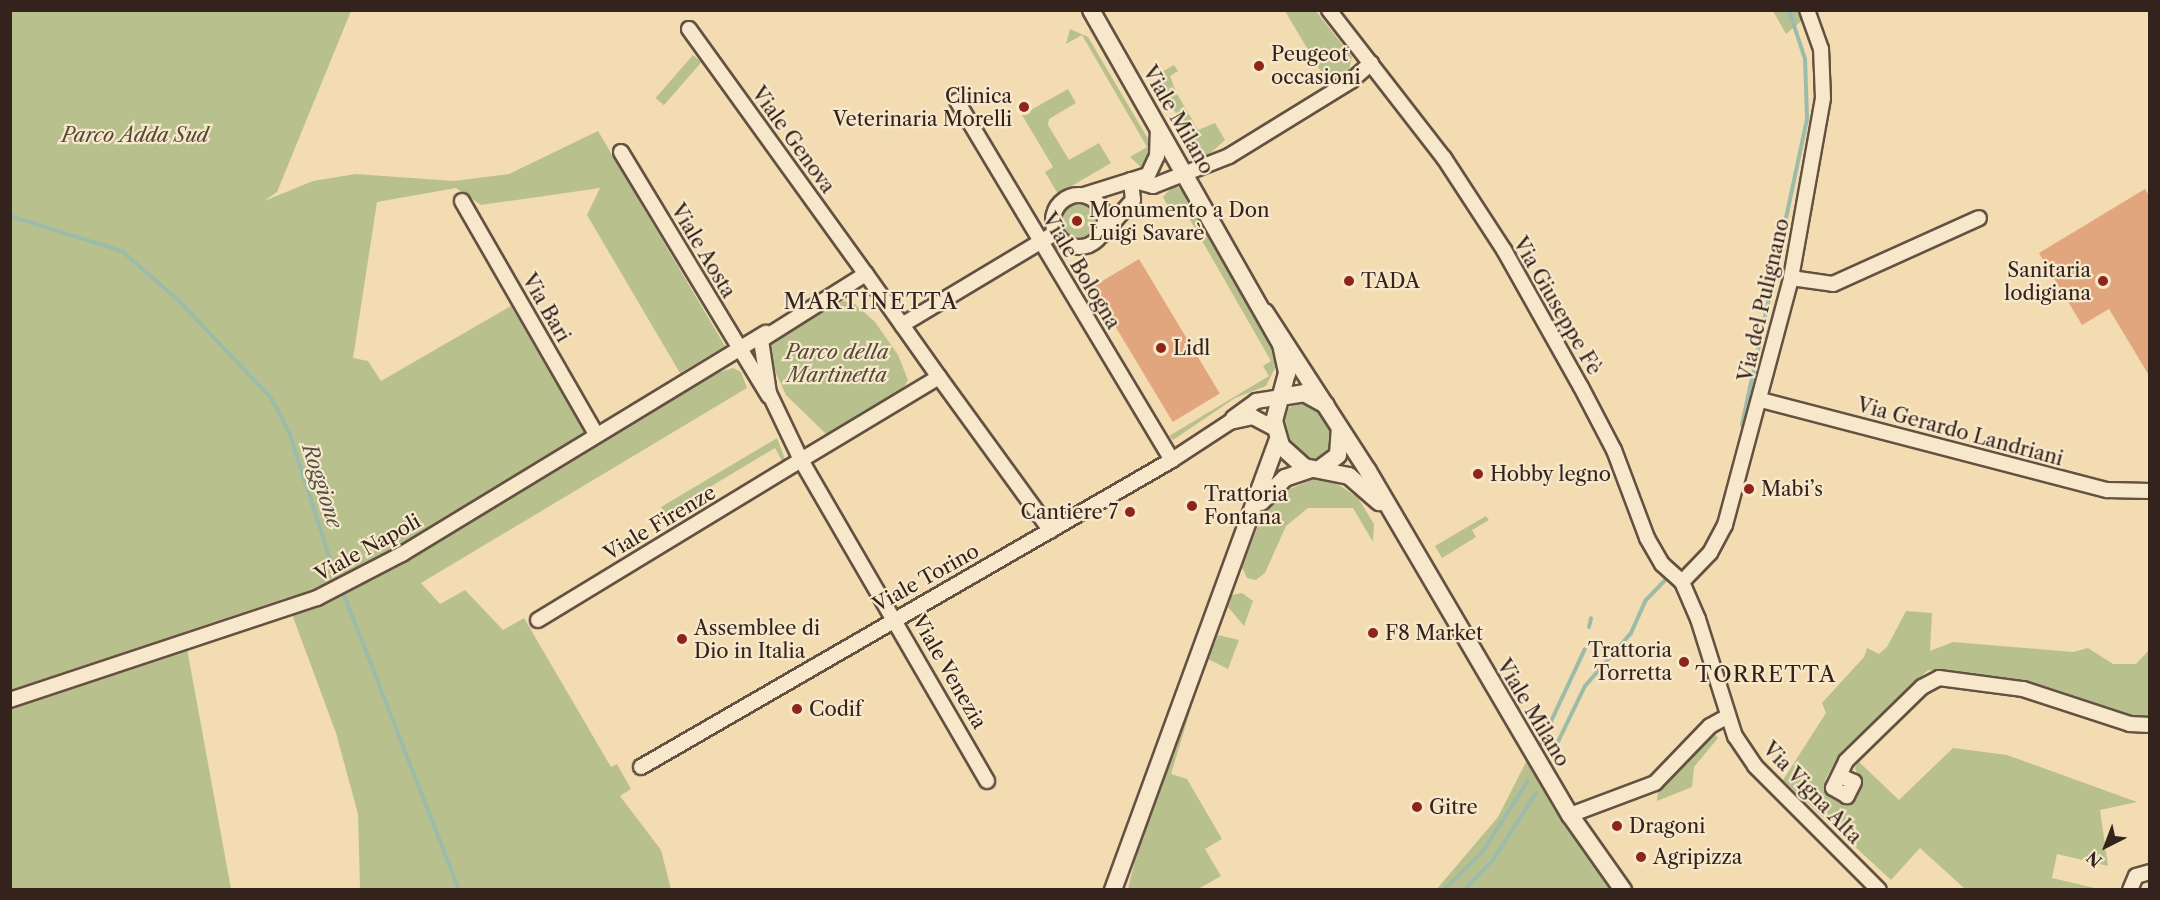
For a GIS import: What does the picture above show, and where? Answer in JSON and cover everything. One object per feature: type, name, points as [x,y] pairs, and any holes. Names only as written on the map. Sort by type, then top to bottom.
[{"type":"street","name":"Viale Milano","points":[[1091,10],[1266,312],[1327,407],[1570,815],[1623,890]]},
{"type":"street","name":"Via Giuseppe Fè","points":[[1329,10],[1438,150],[1504,250],[1614,450],[1647,538],[1662,564],[1682,582]]},
{"type":"street","name":"Via del Pulignano","points":[[1682,582],[1710,553],[1725,525],[1761,400],[1791,278],[1823,98],[1821,49],[1807,10]]},
{"type":"street","name":"Viale Genova","points":[[689,29],[939,377]]},
{"type":"street","points":[[1131,180],[1150,186],[1244,148],[1351,81],[1371,63]]},
{"type":"street","name":"Viale Bologna","points":[[957,101],[1172,460]]},
{"type":"street","points":[[1131,180],[1133,200],[1101,236],[1079,248],[1063,242],[1055,233],[1052,219],[1059,203],[1131,180],[1145,177],[1154,167],[1158,127]]},
{"type":"street","name":"Viale Aosta","points":[[621,152],[737,347],[772,401]]},
{"type":"street","points":[[1084,195],[1104,212],[1101,236]]},
{"type":"street","name":"Via Bari","points":[[462,201],[596,434]]},
{"type":"street","points":[[1791,278],[1833,284],[1979,218]]},
{"type":"street","points":[[902,325],[1055,233]]},
{"type":"street","name":"Viale Napoli","points":[[10,700],[238,626],[334,589],[714,364],[737,347],[766,333],[866,274]]},
{"type":"street","name":"Viale Milano","points":[[1266,312],[1287,366],[1280,397],[1276,434],[1293,459],[1356,481],[1395,523]]},
{"type":"street","points":[[766,333],[761,345],[772,401]]},
{"type":"street","points":[[714,364],[735,360],[751,370]]},
{"type":"street","points":[[939,377],[1051,531]]},
{"type":"street","name":"Viale Firenze","points":[[538,620],[939,377]]},
{"type":"street","points":[[1280,397],[1304,393],[1327,407]]},
{"type":"street","name":"Viale Torino","points":[[640,767],[895,617],[1051,531],[1172,460],[1230,422],[1256,401],[1280,397]]},
{"type":"street","name":"Via Gerardo Landriani","points":[[1761,400],[2107,490],[2150,491]]},
{"type":"street","name":"Viale Venezia","points":[[772,401],[801,460],[895,617],[987,782]]},
{"type":"street","name":"Viale Torino","points":[[1230,422],[1253,417],[1276,434]]},
{"type":"street","points":[[1252,515],[1277,484],[1338,456],[1340,429]]},
{"type":"street","points":[[1113,890],[1252,515],[1276,434]]},
{"type":"street","name":"Via Vigna Alta","points":[[1682,582],[1698,619],[1726,717],[1755,766],[1879,890]]},
{"type":"street","points":[[1840,776],[1846,761],[1922,687],[1939,678],[2024,689],[2130,724],[2150,725]]},
{"type":"street","points":[[1570,815],[1655,783],[1710,726],[1726,717]]},
{"type":"street","points":[[2130,890],[2136,876],[2150,872]]},
{"type":"green space","name":"Parco Adda Sud","points":[[10,11],[351,11],[277,192],[264,201],[313,181],[356,174],[454,181],[509,174],[598,131],[725,346],[680,373],[587,215],[600,188],[481,205],[456,188],[377,202],[353,358],[368,361],[381,381],[511,306],[584,432],[420,535],[348,573],[353,585],[378,574],[717,373],[733,368],[741,372],[747,388],[421,583],[440,604],[465,590],[503,630],[524,618],[611,767],[617,764],[631,789],[620,796],[661,850],[671,889],[360,889],[358,814],[336,733],[286,598],[184,632],[231,889],[11,889]]},
{"type":"green space","points":[[1285,11],[1316,11],[1352,57],[1348,74],[1330,87]]},
{"type":"green space","points":[[1773,11],[1813,11],[1786,34]]},
{"type":"green space","points":[[1070,29],[1088,37],[1150,142],[1152,153],[1144,170],[1130,157],[1147,147],[1082,35],[1066,44]]},
{"type":"green space","points":[[693,55],[701,62],[664,105],[656,98]]},
{"type":"green space","points":[[1174,65],[1178,71],[1170,76],[1176,92],[1198,130],[1215,123],[1225,140],[1204,159],[1156,81],[1158,74]]},
{"type":"green space","points":[[1068,89],[1076,103],[1049,119],[1048,125],[1069,160],[1099,143],[1111,163],[1058,194],[1045,172],[1053,167],[1022,115]]},
{"type":"green space","points":[[1174,185],[1181,189],[1270,343],[1276,366],[1266,386],[1235,398],[1173,440],[1169,436],[1269,376],[1263,366],[1271,361],[1181,204],[1170,210],[1163,197]]},
{"type":"green space","points":[[1078,202],[1092,207],[1097,221],[1092,235],[1078,240],[1064,235],[1059,221],[1064,207]]},
{"type":"green space","name":"Parco della Martinetta","points":[[840,300],[855,304],[875,322],[898,355],[908,380],[903,390],[826,434],[786,395],[773,367],[770,342]]},
{"type":"green space","points":[[1302,400],[1317,406],[1333,431],[1330,452],[1319,461],[1306,459],[1289,444],[1281,426],[1285,410]]},
{"type":"green space","points":[[777,438],[785,459],[782,461],[775,448],[665,514],[661,507]]},
{"type":"green space","points":[[1314,479],[1335,482],[1358,498],[1374,524],[1373,542],[1353,508],[1308,508],[1286,526],[1265,573],[1256,580],[1247,578],[1242,567],[1265,508],[1284,487],[1287,490]]},
{"type":"green space","points":[[1486,516],[1489,520],[1472,530],[1476,537],[1442,558],[1435,546]]},
{"type":"green space","points":[[1242,593],[1253,601],[1244,626],[1228,607],[1232,595]]},
{"type":"green space","points":[[1906,611],[1932,613],[1930,651],[1953,642],[2073,652],[2088,648],[2113,664],[2136,664],[2149,650],[2149,718],[2139,719],[2045,686],[1928,670],[1840,753],[1825,780],[1834,798],[1842,802],[1855,799],[1861,789],[1855,768],[1858,761],[1899,800],[1953,748],[2007,755],[2137,802],[2100,810],[2108,866],[2057,854],[2052,878],[2099,889],[1965,889],[1920,848],[1891,880],[1783,780],[1826,713],[1822,703],[1864,657],[1867,648],[1879,654],[1887,647]]},
{"type":"green space","points":[[1218,635],[1239,640],[1228,669],[1208,659]]},
{"type":"green space","points":[[1196,692],[1171,774],[1187,779],[1222,839],[1205,849],[1221,876],[1198,889],[1128,889],[1138,847]]},
{"type":"green space","points":[[1712,731],[1718,738],[1694,767],[1692,787],[1657,801],[1658,789]]},
{"type":"green space","points":[[1528,758],[1616,890],[1436,890],[1498,817]]},
{"type":"building","name":"Sanitaria lodigiana","points":[[2145,189],[2150,197],[2150,377],[2109,309],[2082,325],[2039,253]]},
{"type":"building","name":"Lidl","points":[[1139,259],[1220,394],[1173,422],[1092,287]]},
{"type":"waterway","points":[[1742,425],[1807,118],[1805,59],[1789,10]]},
{"type":"waterway","name":"Roggione","points":[[10,216],[122,251],[180,302],[271,398],[289,432],[330,559],[459,890]]},
{"type":"waterway","points":[[1554,750],[1585,686],[1631,633],[1646,600],[1666,579]]},
{"type":"waterway","points":[[1589,627],[1591,618]]},
{"type":"waterway","points":[[1539,747],[1585,649]]},
{"type":"waterway","points":[[1444,890],[1483,851],[1528,781]]},
{"type":"waterway","points":[[1464,890],[1493,860],[1536,793]]},
{"type":"place","name":"Peugeot occasioni","points":[[1259,66]]},
{"type":"place","name":"Clinica Veterinaria Morelli","points":[[1024,107]]},
{"type":"place","name":"Monumento a Don Luigi Savarè","points":[[1077,221]]},
{"type":"place","name":"TADA","points":[[1349,281]]},
{"type":"place","name":"Sanitaria lodigiana","points":[[2103,281]]},
{"type":"place","name":"Lidl","points":[[1161,348]]},
{"type":"place","name":"Hobby legno","points":[[1478,474]]},
{"type":"place","name":"Mabi’s","points":[[1749,489]]},
{"type":"place","name":"Trattoria Fontana","points":[[1192,506]]},
{"type":"place","name":"Cantiere 7","points":[[1130,512]]},
{"type":"place","name":"F8 Market","points":[[1373,633]]},
{"type":"place","name":"Assemblee di Dio in Italia","points":[[682,639]]},
{"type":"place","name":"Trattoria Torretta","points":[[1684,662]]},
{"type":"place","name":"Codif","points":[[797,709]]},
{"type":"place","name":"Gitre","points":[[1417,807]]},
{"type":"place","name":"Dragoni","points":[[1617,826]]},
{"type":"place","name":"Agripizza","points":[[1641,857]]},
{"type":"district","name":"MARTINETTA","points":[[871,302]]},
{"type":"district","name":"TORRETTA","points":[[1766,675]]}]
